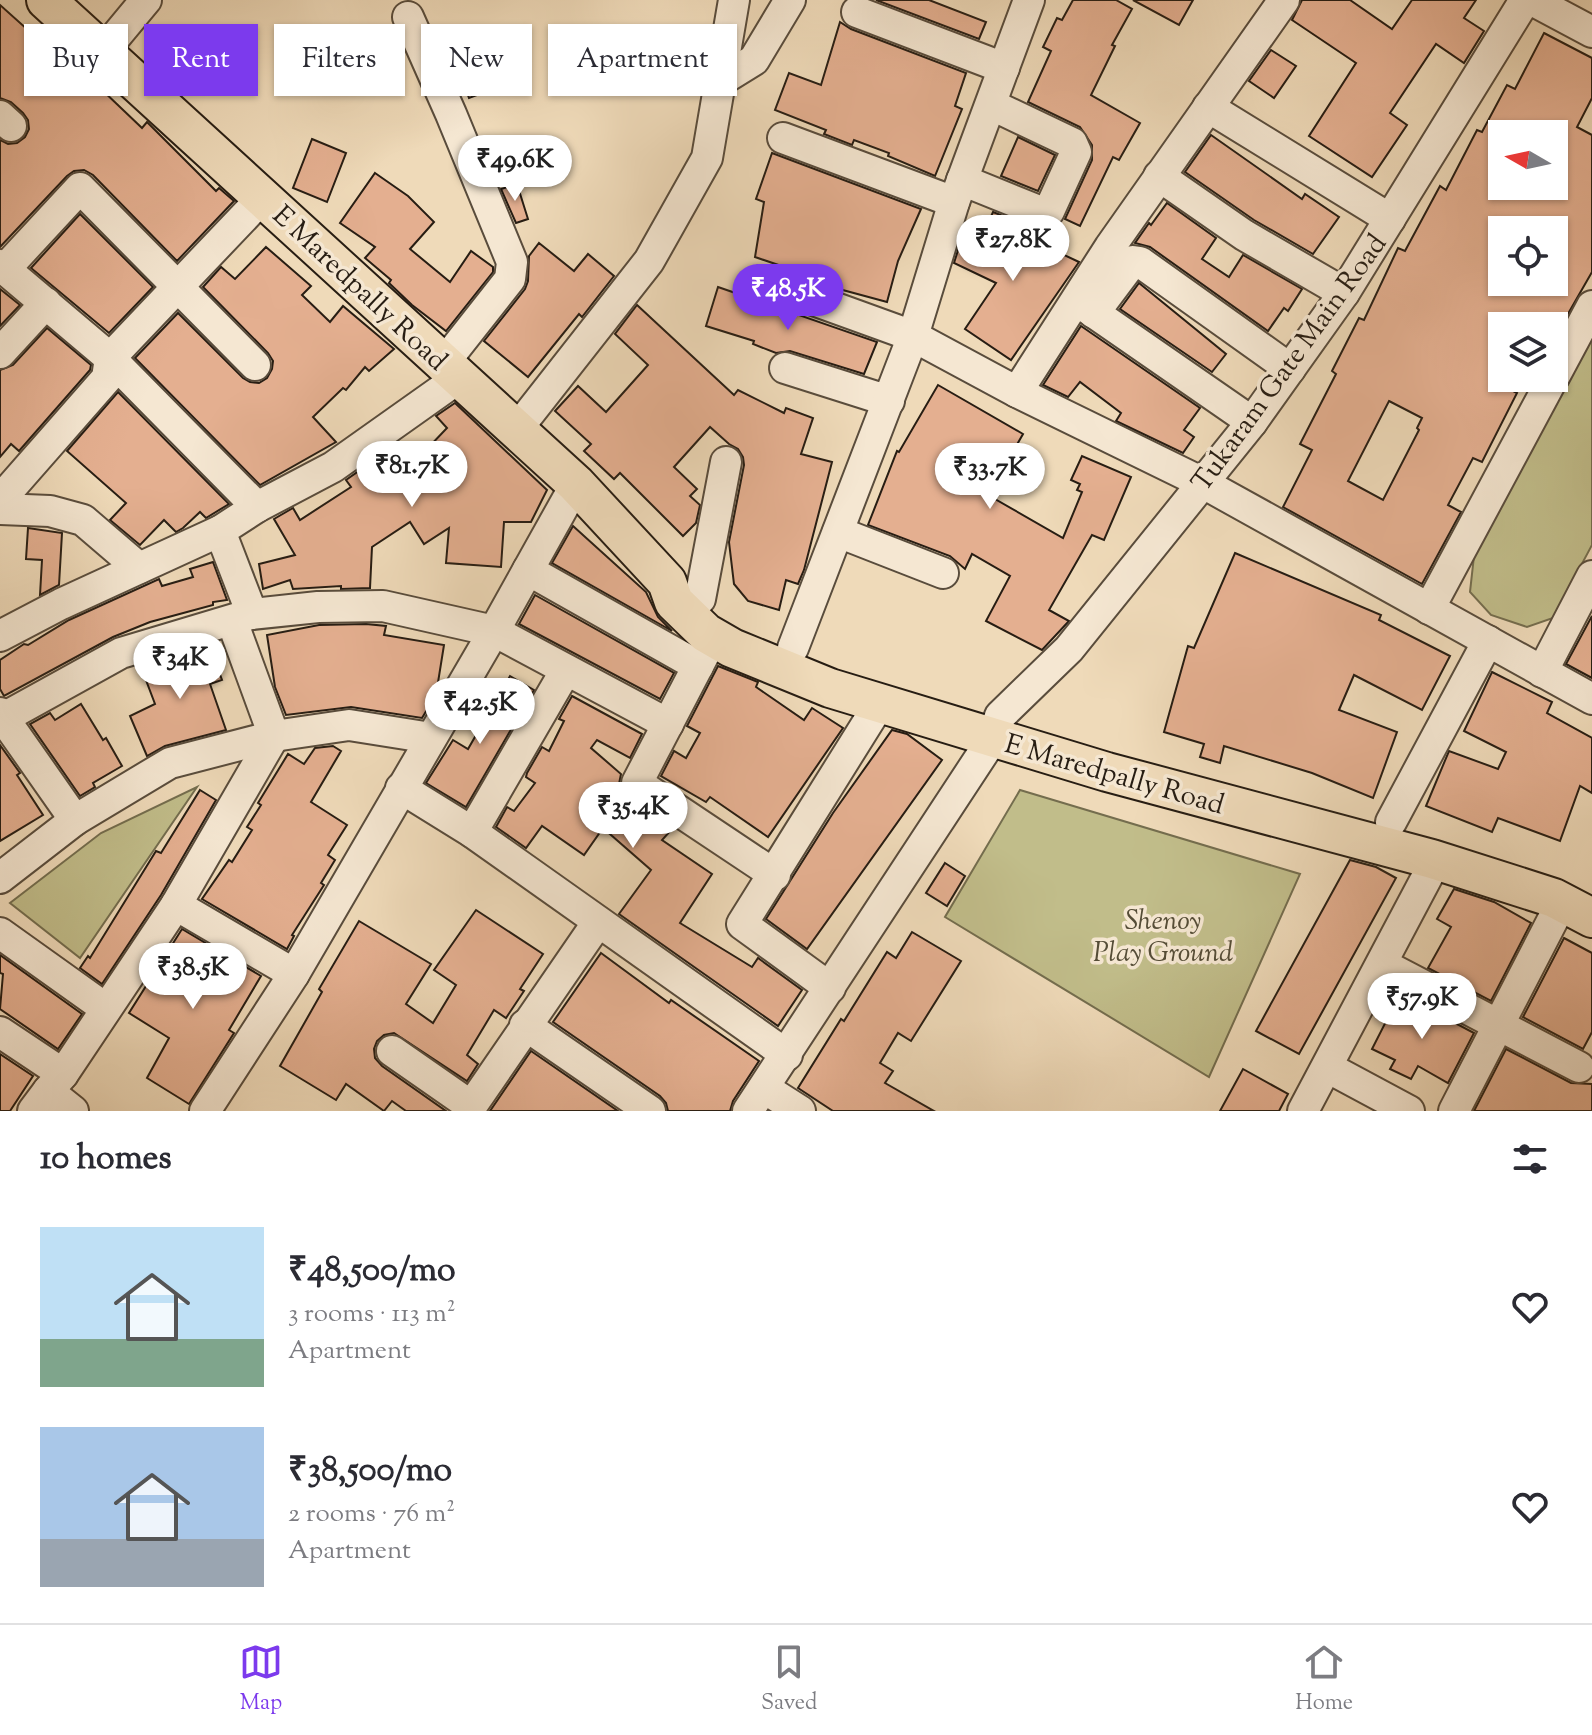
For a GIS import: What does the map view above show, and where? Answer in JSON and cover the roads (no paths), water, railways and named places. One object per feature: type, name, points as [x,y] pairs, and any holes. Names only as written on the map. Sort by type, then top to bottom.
[{"type":"main road","name":"E Maredpally Road","points":[[46,0],[71,24]]},
{"type":"main road","name":"E Maredpally Road","points":[[128,76],[517,429],[684,591],[742,630],[996,727]]},
{"type":"main road","name":"E Maredpally Road","points":[[684,591],[674,602],[706,651],[732,648],[830,688],[880,703],[996,727],[1224,791],[1436,860],[1582,903]]},
{"type":"main road","name":"E Maredpally Road","points":[[1224,791],[1391,822],[1482,848],[1575,880],[1582,903]]},
{"type":"street","points":[[126,24],[146,0]]},
{"type":"street","points":[[737,70],[754,60],[790,0]]},
{"type":"street","points":[[1085,307],[1159,176],[1284,0]]},
{"type":"street","name":"Tukaram Gate Main Road","points":[[756,1099],[996,727],[1069,649],[1252,422],[1344,293],[1525,0]]},
{"type":"street","points":[[1532,0],[1592,32]]},
{"type":"street","points":[[793,648],[844,548],[958,191],[992,105],[1025,1]]},
{"type":"street","points":[[728,24],[731,2]]},
{"type":"street","points":[[857,12],[1004,68]]},
{"type":"street","points":[[0,636],[61,604],[220,531],[257,507],[333,467],[452,370],[510,279],[512,262],[408,17]]},
{"type":"street","points":[[517,429],[649,261],[707,158],[717,96]]},
{"type":"street","points":[[783,138],[1046,214],[1076,152],[1072,143],[992,105]]},
{"type":"street","points":[[1208,107],[1390,219]]},
{"type":"street","points":[[1159,176],[1244,235],[1344,293]]},
{"type":"street","points":[[255,365],[80,188],[2,267],[110,358],[257,507]]},
{"type":"street","points":[[0,500],[107,378],[110,358],[263,197]]},
{"type":"street","points":[[1017,392],[1085,307],[1133,261],[1140,262],[1290,369]]},
{"type":"street","points":[[761,281],[913,336],[1017,392],[1203,483],[1592,699]]},
{"type":"street","points":[[0,353],[46,303]]},
{"type":"street","points":[[1568,351],[1592,306]]},
{"type":"street","points":[[1085,307],[1252,422]]},
{"type":"street","points":[[785,368],[889,401]]},
{"type":"street","points":[[1429,609],[1546,392]]},
{"type":"street","points":[[684,591],[726,462]]},
{"type":"street","points":[[217,1107],[576,484]]},
{"type":"street","points":[[0,509],[50,511],[83,520],[139,568]]},
{"type":"street","points":[[48,1092],[176,905],[274,736],[220,531]]},
{"type":"street","points":[[844,548],[943,573]]},
{"type":"street","points":[[528,570],[706,651],[637,783],[775,875]]},
{"type":"street","points":[[1542,672],[1592,576]]},
{"type":"street","points":[[75,820],[1,717],[121,653],[242,618],[318,607],[383,606],[494,631],[668,724]]},
{"type":"street","points":[[1391,822],[1488,641]]},
{"type":"street","points":[[472,832],[566,670]]},
{"type":"street","points":[[830,988],[742,924],[880,703]]},
{"type":"street","points":[[0,878],[75,820],[170,763],[274,736],[349,725],[431,738]]},
{"type":"street","points":[[401,788],[472,832],[787,1055]]},
{"type":"street","points":[[1303,1111],[1436,860]]},
{"type":"street","points":[[1454,1111],[1500,1024],[1582,903]]},
{"type":"street","points":[[176,905],[294,974]]},
{"type":"street","points":[[392,1051],[469,1108],[598,922]]},
{"type":"street","points":[[0,933],[105,1008]]},
{"type":"street","points":[[1382,964],[1579,1067]]},
{"type":"street","points":[[525,1025],[650,1111]]},
{"type":"street","points":[[0,1032],[48,1092],[73,1111]]},
{"type":"street","points":[[1327,1067],[1409,1111]]},
{"type":"street","points":[[756,1099],[800,1111]]},
{"type":"park label","name":"Shenoy Play Ground","points":[[1163,935]]}]
